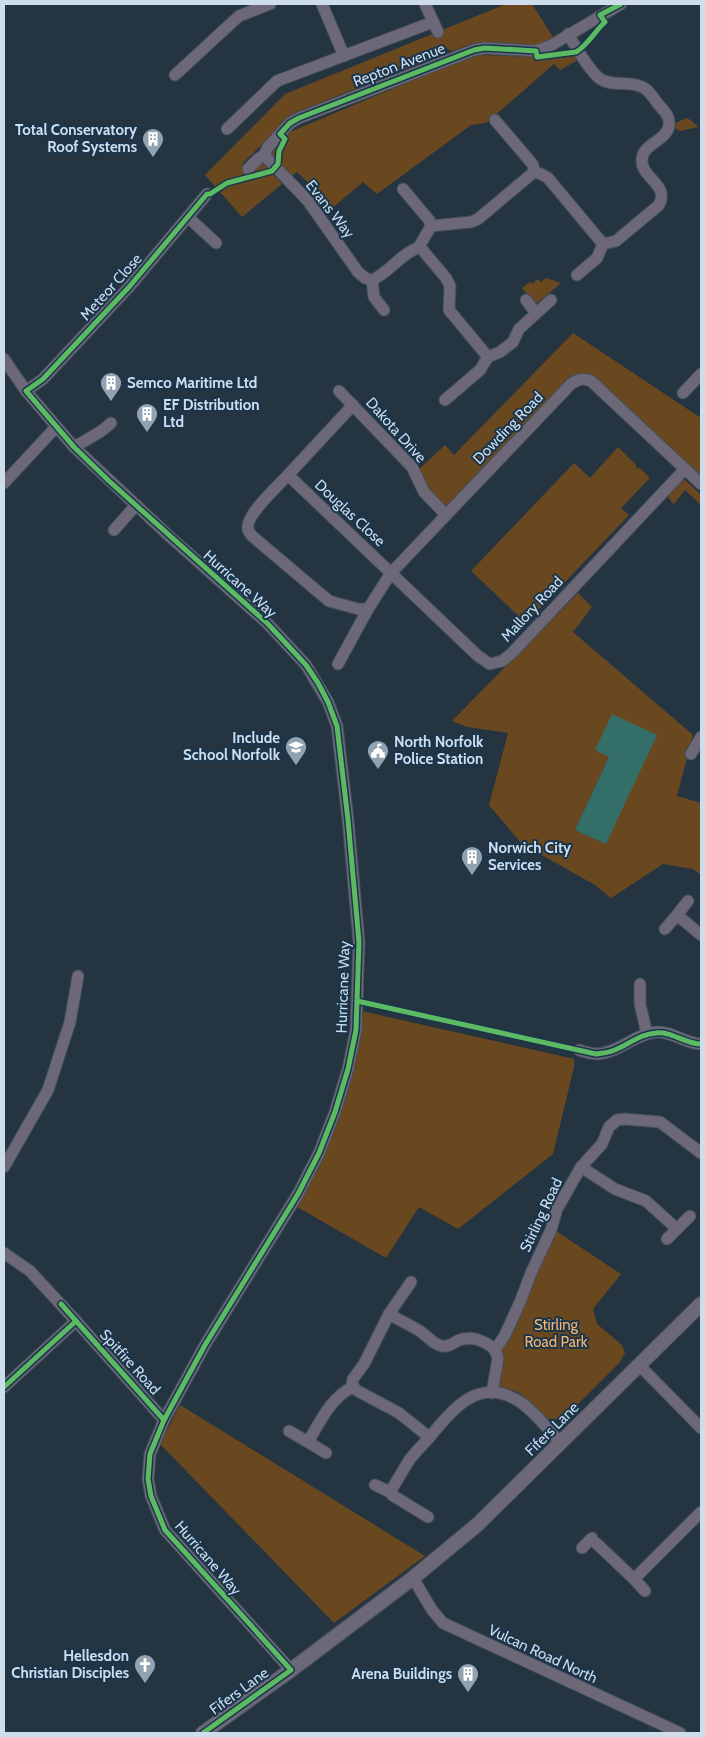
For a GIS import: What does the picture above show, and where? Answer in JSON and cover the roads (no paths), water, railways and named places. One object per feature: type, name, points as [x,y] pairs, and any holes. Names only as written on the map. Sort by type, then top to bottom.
[{"type":"street","points":[[175,75],[239,16],[270,4]]},
{"type":"street","points":[[322,4],[344,56]]},
{"type":"street","points":[[227,129],[277,81],[344,56],[436,27],[425,4]]},
{"type":"street","name":"Repton Avenue","points":[[248,169],[258,158],[264,155],[268,147],[290,123],[298,118],[474,50],[485,48],[536,51],[550,46],[621,4]]},
{"type":"street","points":[[568,34],[578,51],[599,78],[647,90],[668,116],[670,122],[669,128],[647,148],[641,160],[662,194],[659,205],[616,241],[603,244]]},
{"type":"street","points":[[495,120],[507,142],[533,165],[534,172]]},
{"type":"street","name":"Evans Way","points":[[264,155],[308,201],[358,272],[365,278],[372,280]]},
{"type":"street","points":[[534,172],[548,178],[603,244],[602,251],[593,268],[577,275]]},
{"type":"street","points":[[431,226],[471,222],[478,219],[534,172]]},
{"type":"street","points":[[403,189],[409,203],[430,220],[431,226],[420,247]]},
{"type":"street","name":"Meteor Close","points":[[26,391],[43,379],[129,287],[189,218],[207,194]]},
{"type":"street","points":[[189,218],[216,243]]},
{"type":"street","points":[[384,310],[374,297],[372,280],[379,277],[411,250],[420,247]]},
{"type":"street","points":[[420,247],[446,278],[450,286],[449,310],[488,357]]},
{"type":"street","points":[[526,300],[536,313]]},
{"type":"street","points":[[445,400],[457,396],[480,370],[488,357],[500,352],[513,342],[517,336],[518,329],[551,300]]},
{"type":"street","name":"Hurricane Way","points":[[4,359],[26,391],[74,447],[268,624],[306,665],[328,702],[337,726],[359,942],[356,1030],[348,1069],[335,1112],[319,1153],[298,1194],[205,1346],[164,1420],[150,1454],[148,1479],[151,1496],[165,1530],[291,1670]]},
{"type":"street","points":[[683,393],[701,374]]},
{"type":"street","name":"Dowding Road","points":[[338,664],[364,629],[368,609],[391,572],[571,384],[577,380],[584,378],[591,381],[701,484]]},
{"type":"street","name":"Dakota Drive","points":[[338,391],[412,466],[424,492],[446,515]]},
{"type":"street","points":[[353,406],[288,475],[250,509],[248,529],[252,536],[329,600],[340,605],[368,609]]},
{"type":"street","points":[[74,447],[86,439],[101,433],[111,423]]},
{"type":"street","points":[[4,483],[56,426]]},
{"type":"street","name":"Mallory Road","points":[[391,572],[478,656],[490,664],[502,661],[685,469]]},
{"type":"street","name":"Douglas Close","points":[[288,475],[391,572]]},
{"type":"street","points":[[114,530],[136,505]]},
{"type":"street","points":[[691,754],[701,740]]},
{"type":"street","points":[[665,929],[688,901]]},
{"type":"street","points":[[677,915],[701,935]]},
{"type":"street","points":[[4,1167],[48,1090],[70,1022],[78,976]]},
{"type":"street","points":[[640,984],[636,1005],[647,1034]]},
{"type":"street","points":[[579,1050],[596,1054],[611,1052],[647,1034],[658,1032],[670,1034],[684,1041],[701,1044]]},
{"type":"street","name":"Stirling Road","points":[[495,1350],[505,1336],[520,1302],[551,1230],[557,1208],[581,1167],[602,1144],[609,1127],[617,1120],[625,1119],[660,1122],[701,1153]]},
{"type":"street","points":[[581,1167],[615,1189],[646,1200],[677,1229]]},
{"type":"street","points":[[667,1239],[690,1216]]},
{"type":"street","name":"Spitfire Road","points":[[4,1253],[30,1271],[164,1420]]},
{"type":"street","points":[[411,1282],[389,1314],[364,1364],[353,1379],[353,1387],[405,1417],[429,1437]]},
{"type":"street","name":"Fifers Lane","points":[[203,1733],[291,1670],[413,1578],[478,1524],[701,1304]]},
{"type":"street","points":[[389,1314],[418,1330],[434,1343],[441,1346],[449,1346],[463,1338],[472,1337],[491,1345],[498,1358],[492,1393]]},
{"type":"street","points":[[4,1387],[76,1321]]},
{"type":"street","points":[[640,1366],[701,1428]]},
{"type":"street","points":[[308,1442],[338,1397],[353,1387]]},
{"type":"street","points":[[390,1492],[411,1459],[429,1437],[460,1403],[468,1398],[492,1393],[501,1394],[520,1403],[561,1443]]},
{"type":"street","points":[[289,1431],[326,1453]]},
{"type":"street","points":[[375,1485],[390,1492],[428,1517]]},
{"type":"street","points":[[634,1579],[701,1512]]},
{"type":"street","points":[[582,1548],[594,1540],[645,1591]]},
{"type":"street","name":"Vulcan Road North","points":[[413,1578],[432,1610],[443,1623],[680,1733]]},
{"type":"place","name":"Total Conservatory Roof Systems","points":[[153,158]]},
{"type":"place","name":"Semco Maritime Ltd","points":[[111,402]]},
{"type":"place","name":"EF Distribution Ltd","points":[[147,433]]},
{"type":"place","name":"Include School Norfolk","points":[[296,766]]},
{"type":"place","name":"North Norfolk Police Station","points":[[378,770]]},
{"type":"place","name":"Norwich City Services","points":[[472,876]]},
{"type":"place","name":"Hellesdon Christian Disciples","points":[[145,1684]]},
{"type":"place","name":"Arena Buildings","points":[[468,1693]]},
{"type":"park label","name":"Stirling Road Park","points":[[556,1334]]}]
